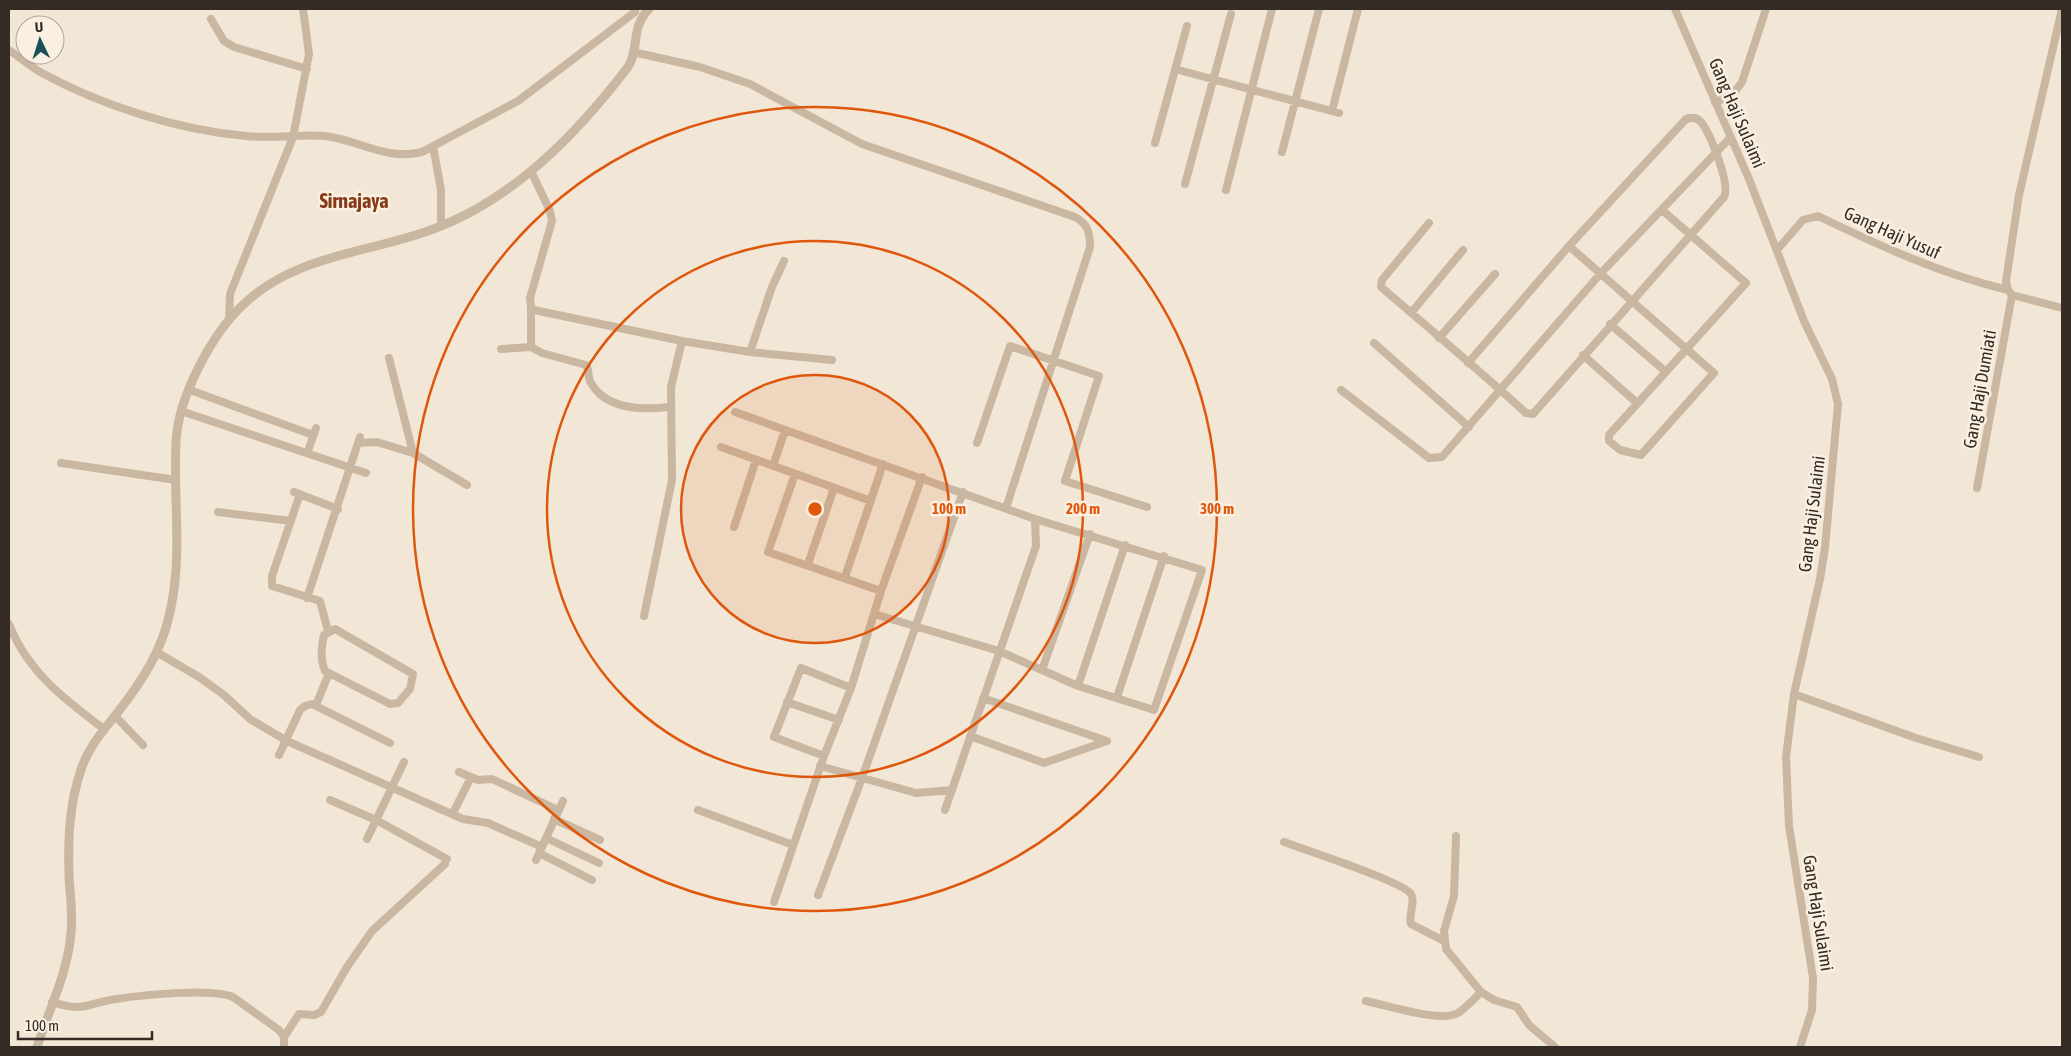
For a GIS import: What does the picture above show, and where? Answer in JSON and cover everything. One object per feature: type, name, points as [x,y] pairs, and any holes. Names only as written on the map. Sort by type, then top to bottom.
[{"type":"street","points":[[229,320],[230,294],[293,137],[307,69],[308,41],[302,9]]},
{"type":"street","points":[[637,27],[649,9]]},
{"type":"street","points":[[1226,190],[1272,9]]},
{"type":"street","points":[[1282,152],[1319,9]]},
{"type":"street","points":[[1175,69],[1335,112],[1358,9]]},
{"type":"street","name":"Gang Haji Sulaimi","points":[[1675,9],[1777,250],[1804,321],[1832,379],[1838,404],[1838,424],[1821,572],[1794,694],[1786,757],[1789,826],[1814,991],[1812,1010],[1800,1047]]},
{"type":"street","points":[[1715,103],[1734,93],[1742,82],[1766,9]]},
{"type":"street","name":"Gang Haji Dumiati","points":[[1977,488],[2010,292],[2006,281],[2019,195],[2062,9]]},
{"type":"street","points":[[37,1047],[63,970],[72,932],[69,841],[73,800],[85,760],[104,729],[139,684],[158,653],[170,613],[176,574],[175,444],[181,411],[205,357],[229,320],[252,296],[277,279],[294,271],[441,226],[482,208],[531,172],[614,85],[631,63],[637,27],[635,10]]},
{"type":"street","points":[[9,50],[43,73],[115,104],[164,121],[243,136],[325,136],[390,154],[415,153],[433,146],[522,98],[635,10]]},
{"type":"street","points":[[1185,184],[1231,14]]},
{"type":"street","points":[[211,19],[224,41],[234,47],[307,69]]},
{"type":"street","points":[[1155,143],[1187,26]]},
{"type":"street","points":[[633,52],[700,67],[750,84],[862,144],[1075,216],[1084,221],[1088,229],[1090,247],[1006,508]]},
{"type":"street","points":[[1429,223],[1380,283],[1381,287],[1468,364],[1526,413],[1533,414],[1726,193],[1715,151],[1701,122],[1692,117],[1686,119],[1569,246],[1468,364]]},
{"type":"street","points":[[1341,390],[1429,458],[1438,459],[1448,454],[1468,427],[1601,273],[1662,210],[1715,151],[1730,138]]},
{"type":"street","points":[[433,146],[441,190],[441,226]]},
{"type":"street","points":[[531,172],[550,211],[552,221],[530,298],[532,347]]},
{"type":"street","points":[[1569,246],[1601,273],[1684,348],[1714,374],[1641,455],[1615,447],[1608,439],[1608,435],[1684,348],[1746,283],[1662,210]]},
{"type":"street","name":"Gang Haji Yusuf","points":[[1777,250],[1804,220],[1818,216],[1880,246],[1943,271],[1970,281],[2062,308]]},
{"type":"street","points":[[1411,313],[1462,250]]},
{"type":"street","points":[[750,352],[766,303],[784,261]]},
{"type":"street","points":[[1439,338],[1495,274]]},
{"type":"street","points":[[531,307],[538,312],[750,352],[832,360]]},
{"type":"street","points":[[1610,324],[1665,371]]},
{"type":"street","points":[[644,616],[672,480],[669,407],[673,372],[682,340]]},
{"type":"street","points":[[1374,343],[1468,427]]},
{"type":"street","points":[[977,443],[1010,346],[1099,376],[1065,481],[1147,507]]},
{"type":"street","points":[[501,349],[532,347],[542,353],[586,365],[590,382],[595,389],[612,402],[642,409],[669,407]]},
{"type":"street","points":[[1583,355],[1636,403]]},
{"type":"street","points":[[390,358],[412,453]]},
{"type":"street","points":[[190,390],[314,431],[308,452]]},
{"type":"street","points":[[181,411],[366,473]]},
{"type":"street","points":[[735,412],[1036,519],[1164,556],[1202,570],[1154,710],[1078,686],[999,652],[874,614]]},
{"type":"street","points":[[773,466],[785,430]]},
{"type":"street","points":[[307,598],[338,509],[359,440],[377,442],[412,453],[467,486]]},
{"type":"street","points":[[721,447],[871,501]]},
{"type":"street","points":[[734,527],[756,460]]},
{"type":"street","points":[[61,463],[176,480]]},
{"type":"street","points":[[845,577],[883,464]]},
{"type":"street","points":[[796,474],[768,552],[808,564],[881,591]]},
{"type":"street","points":[[774,902],[820,766],[851,688],[881,591],[922,477]]},
{"type":"street","points":[[808,564],[834,488]]},
{"type":"street","points":[[818,895],[862,778],[914,626],[963,492]]},
{"type":"street","points":[[328,631],[320,602],[272,586],[272,576],[291,520],[297,493],[338,509]]},
{"type":"street","points":[[218,512],[291,520]]},
{"type":"street","points":[[945,810],[1036,546],[1036,519]]},
{"type":"street","points":[[1042,670],[1090,534]]},
{"type":"street","points":[[1078,686],[1125,545]]},
{"type":"street","points":[[1117,697],[1164,556]]},
{"type":"street","points":[[9,624],[21,652],[40,675],[74,706],[104,729]]},
{"type":"street","points":[[335,629],[345,633],[413,674],[413,681],[410,689],[398,703],[390,704],[328,673],[321,657],[324,635],[328,631],[335,629]]},
{"type":"street","points":[[158,653],[199,676],[250,718],[287,741],[453,813],[463,820],[488,823],[539,853],[592,880]]},
{"type":"street","points":[[824,756],[774,737],[801,668],[851,688]]},
{"type":"street","points":[[316,705],[328,673]]},
{"type":"street","points":[[1794,694],[1916,738],[1979,757]]},
{"type":"street","points":[[970,736],[1044,763],[1107,741],[983,698]]},
{"type":"street","points":[[788,702],[839,720]]},
{"type":"street","points":[[279,755],[300,710],[305,706],[316,705],[390,743]]},
{"type":"street","points":[[115,716],[143,745]]},
{"type":"street","points":[[367,839],[404,762]]},
{"type":"street","points":[[820,766],[916,793],[952,790]]},
{"type":"street","points":[[459,772],[478,780],[492,779],[558,810]]},
{"type":"street","points":[[453,813],[471,777]]},
{"type":"street","points":[[284,1047],[284,1037],[299,1014],[314,1015],[321,1012],[347,967],[372,932],[446,862],[376,820],[330,800]]},
{"type":"street","points":[[539,853],[563,801]]},
{"type":"street","points":[[698,810],[794,845]]},
{"type":"street","points":[[554,819],[600,840]]},
{"type":"street","points":[[1456,836],[1454,896],[1445,925],[1444,942],[1450,956],[1481,992],[1494,1000],[1517,1006],[1529,1025],[1554,1047]]},
{"type":"street","points":[[546,838],[598,863]]},
{"type":"street","points":[[1284,842],[1373,875],[1408,891],[1412,897],[1411,924],[1444,942]]},
{"type":"street","points":[[52,1002],[67,1007],[82,1008],[116,998],[217,992],[233,997],[279,1030],[284,1037]]},
{"type":"street","points":[[1366,1001],[1443,1016],[1457,1014],[1481,992]]},
{"type":"district","name":"Sirnajaya","points":[[354,201]]}]
